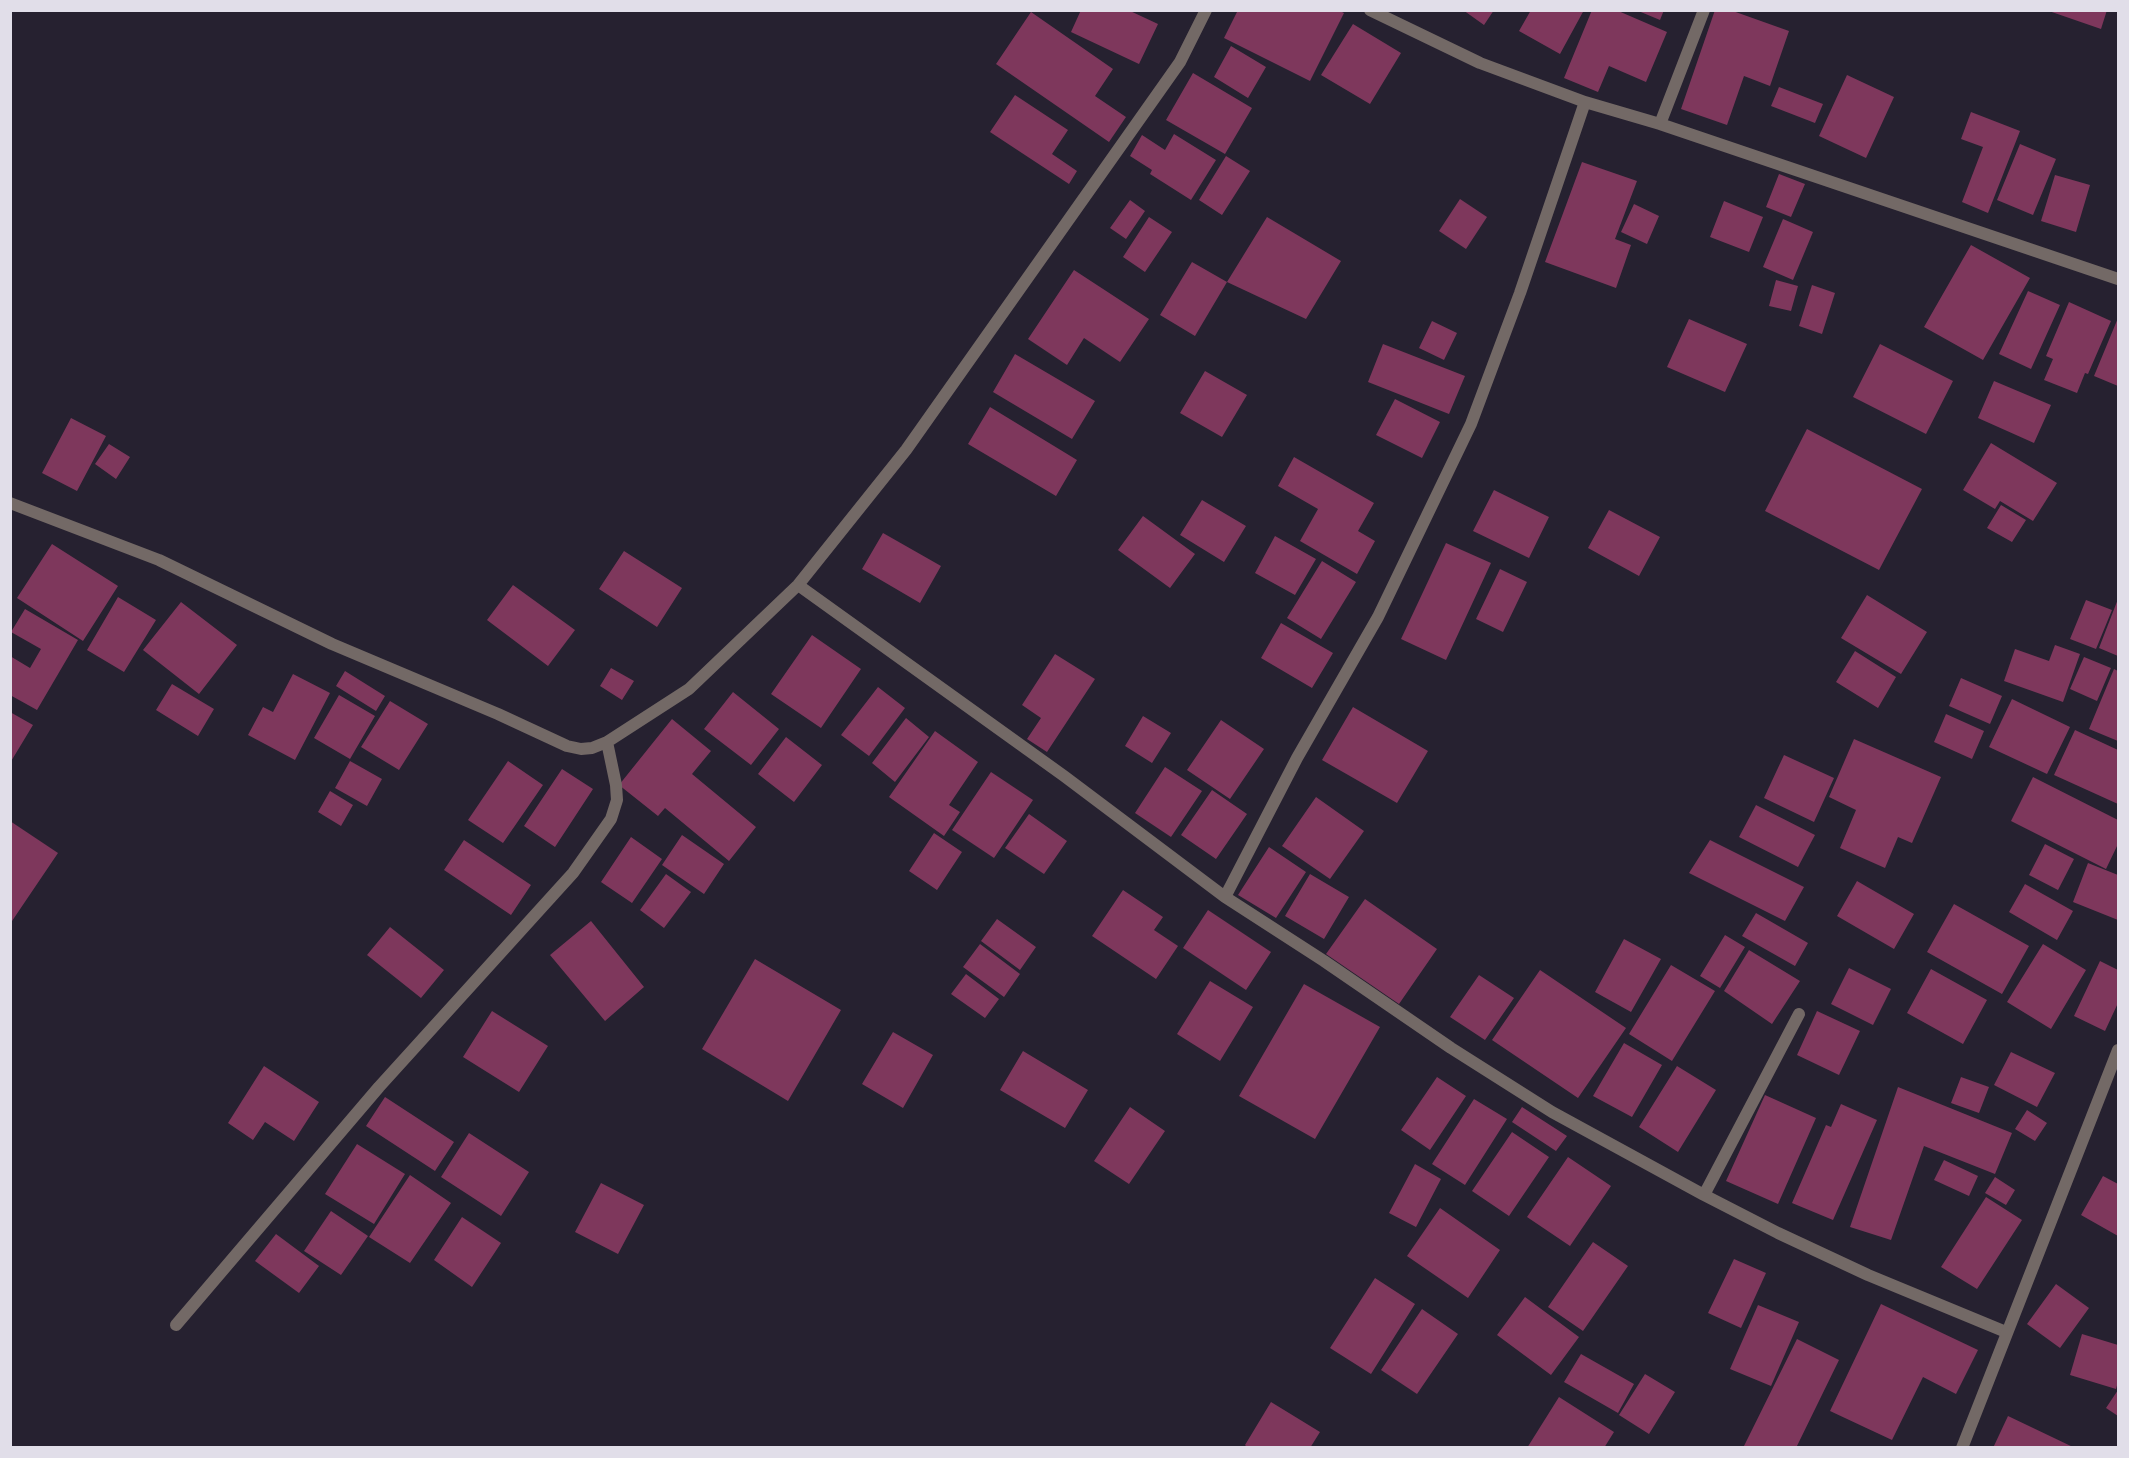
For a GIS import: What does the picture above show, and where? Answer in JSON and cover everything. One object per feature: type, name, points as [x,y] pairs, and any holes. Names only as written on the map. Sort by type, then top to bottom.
[{"type":"street","points":[[10,503],[159,560],[332,645],[498,714],[567,746],[580,749],[592,748],[607,742],[689,689],[798,585],[920,431],[1180,62],[1206,10]]},
{"type":"street","points":[[1370,10],[1480,63],[1585,102],[1660,124],[2118,279]]},
{"type":"street","points":[[1660,124],[1704,10]]},
{"type":"street","points":[[1225,897],[1297,758],[1378,616],[1471,424],[1520,293],[1585,102]]},
{"type":"street","points":[[798,585],[1064,776],[1225,897],[1451,1048],[1552,1112],[1704,1194],[1868,1275],[2006,1332]]},
{"type":"street","points":[[176,1325],[379,1087],[573,873],[611,819],[617,800],[607,742]]},
{"type":"street","points":[[1704,1194],[1799,1014]]},
{"type":"street","points":[[1962,1448],[2118,1050]]},
{"type":"building","points":[[1081,10],[1128,10],[1158,24],[1139,64],[1071,32]]},
{"type":"building","points":[[1238,10],[1338,10],[1344,13],[1310,81],[1224,38]]},
{"type":"building","points":[[1463,10],[1494,10],[1484,25]]},
{"type":"building","points":[[1531,10],[1584,10],[1560,54],[1519,31]]},
{"type":"building","points":[[1592,10],[1616,10],[1667,32],[1646,82],[1609,66],[1598,92],[1564,78]]},
{"type":"building","points":[[1636,10],[1664,10],[1660,20]]},
{"type":"building","points":[[1715,10],[1730,10],[1789,31],[1770,86],[1744,76],[1727,125],[1681,109]]},
{"type":"building","points":[[2046,10],[2107,10],[2101,29]]},
{"type":"building","points":[[1031,12],[1113,69],[1095,96],[1126,117],[1109,142],[996,64]]},
{"type":"building","points":[[1353,24],[1401,53],[1370,104],[1321,75]]},
{"type":"building","points":[[1231,46],[1266,67],[1248,98],[1214,77]]},
{"type":"building","points":[[1193,73],[1252,108],[1225,154],[1166,120]]},
{"type":"building","points":[[1847,75],[1894,97],[1866,158],[1819,136]]},
{"type":"building","points":[[1779,87],[1823,104],[1815,123],[1771,106]]},
{"type":"building","points":[[1015,95],[1068,130],[1052,154],[1077,171],[1069,184],[990,132]]},
{"type":"building","points":[[1971,112],[2020,131],[1988,213],[1962,202],[1983,147],[1961,139]]},
{"type":"building","points":[[1174,134],[1216,160],[1191,200],[1150,174],[1152,170],[1130,156],[1142,135],[1165,150]]},
{"type":"building","points":[[2020,144],[2056,159],[2033,215],[1997,200]]},
{"type":"building","points":[[1226,156],[1250,171],[1222,215],[1199,200]]},
{"type":"building","points":[[1582,162],[1637,181],[1615,239],[1631,245],[1616,288],[1545,262]]},
{"type":"building","points":[[1779,174],[1805,184],[1791,217],[1766,207]]},
{"type":"building","points":[[2055,175],[2090,185],[2076,232],[2041,221]]},
{"type":"building","points":[[1460,199],[1487,217],[1466,249],[1439,231]]},
{"type":"building","points":[[1130,200],[1145,211],[1126,239],[1110,228]]},
{"type":"building","points":[[1724,201],[1763,217],[1749,252],[1710,237]]},
{"type":"building","points":[[1634,204],[1659,216],[1647,244],[1621,232]]},
{"type":"building","points":[[1149,217],[1172,232],[1145,272],[1123,257]]},
{"type":"building","points":[[1267,217],[1341,261],[1306,319],[1227,282]]},
{"type":"building","points":[[1783,219],[1813,232],[1793,280],[1763,267]]},
{"type":"building","points":[[1971,245],[2030,278],[1983,360],[1924,327]]},
{"type":"building","points":[[1192,262],[1227,282],[1195,336],[1160,315]]},
{"type":"building","points":[[1074,270],[1149,319],[1120,362],[1084,338],[1067,365],[1028,339]]},
{"type":"building","points":[[1776,280],[1798,286],[1791,311],[1769,306]]},
{"type":"building","points":[[1812,285],[1835,293],[1822,334],[1799,326]]},
{"type":"building","points":[[2028,291],[2060,305],[2031,369],[1999,354]]},
{"type":"building","points":[[2069,302],[2111,321],[2088,374],[2085,373],[2077,393],[2044,380],[2053,359],[2046,356]]},
{"type":"building","points":[[2118,318],[2118,386],[2094,376]]},
{"type":"building","points":[[1689,319],[1747,344],[1725,392],[1667,367]]},
{"type":"building","points":[[1432,321],[1457,333],[1444,360],[1419,348]]},
{"type":"building","points":[[1383,344],[1465,376],[1449,414],[1368,382]]},
{"type":"building","points":[[1880,344],[1953,381],[1926,434],[1853,397]]},
{"type":"building","points":[[1015,354],[1095,401],[1072,439],[993,392]]},
{"type":"building","points":[[1205,371],[1247,395],[1222,437],[1180,413]]},
{"type":"building","points":[[1994,381],[2051,405],[2034,443],[1978,418]]},
{"type":"building","points":[[1395,399],[1440,422],[1422,458],[1376,435]]},
{"type":"building","points":[[990,407],[1077,460],[1056,496],[968,444]]},
{"type":"building","points":[[71,418],[106,436],[77,491],[42,473]]},
{"type":"building","points":[[1807,429],[1922,489],[1879,570],[1765,511]]},
{"type":"building","points":[[1991,443],[2057,483],[2033,521],[2000,501],[1995,509],[1963,490]]},
{"type":"building","points":[[109,444],[130,457],[116,479],[95,464]]},
{"type":"building","points":[[1294,457],[1374,503],[1358,531],[1375,541],[1357,574],[1300,541],[1318,509],[1278,486]]},
{"type":"building","points":[[1494,490],[1549,517],[1529,558],[1473,531]]},
{"type":"building","points":[[1202,500],[1246,526],[1224,562],[1180,535]]},
{"type":"building","points":[[2001,505],[2026,520],[2012,542],[1987,528]]},
{"type":"building","points":[[1609,510],[1660,537],[1639,576],[1588,548]]},
{"type":"building","points":[[1143,516],[1195,554],[1170,588],[1118,550]]},
{"type":"building","points":[[883,533],[941,566],[920,603],[862,569]]},
{"type":"building","points":[[1275,536],[1316,559],[1295,595],[1255,573]]},
{"type":"building","points":[[1446,543],[1491,563],[1446,660],[1401,639]]},
{"type":"building","points":[[52,544],[118,586],[83,641],[17,598]]},
{"type":"building","points":[[624,551],[682,588],[657,627],[599,589]]},
{"type":"building","points":[[1322,561],[1356,582],[1321,639],[1287,618]]},
{"type":"building","points":[[1500,569],[1527,582],[1503,632],[1476,619]]},
{"type":"building","points":[[513,585],[575,630],[548,666],[487,620]]},
{"type":"building","points":[[1867,595],[1927,632],[1901,674],[1841,638]]},
{"type":"building","points":[[118,597],[156,620],[124,672],[87,650]]},
{"type":"building","points":[[2118,599],[2118,656],[2099,648]]},
{"type":"building","points":[[2086,600],[2112,610],[2096,649],[2070,639]]},
{"type":"building","points":[[181,602],[237,645],[199,694],[143,650]]},
{"type":"building","points":[[25,609],[78,640],[37,710],[10,695],[10,656],[30,668],[41,649],[11,632]]},
{"type":"building","points":[[1281,623],[1333,653],[1312,688],[1261,658]]},
{"type":"building","points":[[812,635],[861,669],[821,728],[771,694]]},
{"type":"building","points":[[2055,645],[2080,654],[2063,702],[2004,681],[2015,649],[2049,661]]},
{"type":"building","points":[[1855,651],[1896,677],[1878,708],[1836,682]]},
{"type":"building","points":[[1055,654],[1095,679],[1047,752],[1027,739],[1041,718],[1022,705]]},
{"type":"building","points":[[2084,657],[2111,668],[2097,701],[2070,689]]},
{"type":"building","points":[[611,668],[634,681],[622,700],[600,686]]},
{"type":"building","points":[[2114,669],[2118,671],[2118,741],[2089,729]]},
{"type":"building","points":[[345,671],[385,696],[376,711],[336,686]]},
{"type":"building","points":[[293,674],[330,693],[295,760],[248,735],[263,707],[273,712]]},
{"type":"building","points":[[1961,678],[2002,696],[1990,724],[1949,706]]},
{"type":"building","points":[[172,684],[214,709],[198,736],[156,710]]},
{"type":"building","points":[[878,687],[905,708],[869,756],[841,735]]},
{"type":"building","points":[[733,692],[779,729],[751,765],[704,729]]},
{"type":"building","points":[[339,695],[375,716],[350,759],[314,738]]},
{"type":"building","points":[[2012,699],[2070,727],[2047,774],[1989,747]]},
{"type":"building","points":[[390,701],[428,724],[399,770],[361,747]]},
{"type":"building","points":[[1353,707],[1428,751],[1397,803],[1322,760]]},
{"type":"building","points":[[10,712],[33,725],[10,763]]},
{"type":"building","points":[[1946,714],[1984,731],[1972,759],[1934,742]]},
{"type":"building","points":[[1143,716],[1171,733],[1152,763],[1125,746]]},
{"type":"building","points":[[906,718],[929,737],[895,782],[872,763]]},
{"type":"building","points":[[672,719],[711,751],[692,774],[756,827],[729,861],[665,808],[658,816],[619,785]]},
{"type":"building","points":[[1221,720],[1264,749],[1230,799],[1187,770]]},
{"type":"building","points":[[2075,730],[2118,750],[2118,804],[2054,775]]},
{"type":"building","points":[[935,731],[978,762],[949,805],[960,812],[944,836],[889,797]]},
{"type":"building","points":[[786,737],[822,765],[794,802],[758,774]]},
{"type":"building","points":[[1854,739],[1941,777],[1912,843],[1898,837],[1885,868],[1840,848],[1856,810],[1829,797]]},
{"type":"building","points":[[1784,755],[1834,778],[1814,822],[1764,798]]},
{"type":"building","points":[[350,761],[382,779],[367,806],[335,788]]},
{"type":"building","points":[[508,761],[543,785],[503,843],[468,820]]},
{"type":"building","points":[[1165,767],[1202,791],[1171,837],[1135,813]]},
{"type":"building","points":[[562,769],[593,789],[555,847],[524,826]]},
{"type":"building","points":[[991,772],[1033,800],[994,858],[952,830]]},
{"type":"building","points":[[2033,777],[2118,820],[2118,844],[2106,869],[2011,821]]},
{"type":"building","points":[[1212,790],[1247,814],[1216,859],[1181,835]]},
{"type":"building","points":[[330,791],[353,805],[341,826],[318,812]]},
{"type":"building","points":[[1316,797],[1364,831],[1330,879],[1282,846]]},
{"type":"building","points":[[1756,805],[1815,835],[1798,867],[1739,837]]},
{"type":"building","points":[[1029,814],[1067,841],[1044,874],[1005,848]]},
{"type":"building","points":[[10,821],[58,853],[10,924]]},
{"type":"building","points":[[934,833],[962,852],[937,890],[909,871]]},
{"type":"building","points":[[682,835],[724,864],[704,894],[662,865]]},
{"type":"building","points":[[631,837],[662,859],[632,903],[601,882]]},
{"type":"building","points":[[464,840],[531,885],[511,915],[444,870]]},
{"type":"building","points":[[1710,840],[1804,887],[1785,921],[1689,873]]},
{"type":"building","points":[[2045,844],[2074,859],[2058,890],[2029,875]]},
{"type":"building","points":[[1269,847],[1306,872],[1276,918],[1238,895]]},
{"type":"building","points":[[2088,863],[2118,875],[2118,920],[2073,902]]},
{"type":"building","points":[[666,874],[691,892],[664,928],[640,910]]},
{"type":"building","points":[[1310,874],[1349,897],[1324,939],[1285,916]]},
{"type":"building","points":[[1857,881],[1914,914],[1894,949],[1837,916]]},
{"type":"building","points":[[2025,884],[2073,911],[2057,940],[2009,912]]},
{"type":"building","points":[[1123,890],[1163,917],[1154,930],[1178,946],[1156,979],[1092,936]]},
{"type":"building","points":[[1365,899],[1437,949],[1399,1004],[1326,954]]},
{"type":"building","points":[[1954,904],[2029,946],[2002,994],[1927,952]]},
{"type":"building","points":[[1208,910],[1271,952],[1246,990],[1183,948]]},
{"type":"building","points":[[1756,913],[1808,943],[1795,966],[1742,936]]},
{"type":"building","points":[[997,919],[1036,947],[1020,970],[981,941]]},
{"type":"building","points":[[591,921],[644,987],[605,1021],[550,955]]},
{"type":"building","points":[[390,927],[444,970],[421,998],[367,955]]},
{"type":"building","points":[[1725,935],[1745,947],[1720,988],[1700,976]]},
{"type":"building","points":[[1624,939],[1661,959],[1631,1012],[1595,992]]},
{"type":"building","points":[[980,944],[1020,974],[1004,997],[963,967]]},
{"type":"building","points":[[2043,944],[2086,970],[2051,1029],[2007,1002]]},
{"type":"building","points":[[1749,950],[1800,981],[1772,1024],[1724,991]]},
{"type":"building","points":[[755,959],[841,1010],[788,1101],[702,1049]]},
{"type":"building","points":[[2100,961],[2118,970],[2118,1003],[2105,1031],[2074,1016]]},
{"type":"building","points":[[1671,965],[1715,991],[1672,1061],[1629,1034]]},
{"type":"building","points":[[1849,968],[1891,989],[1873,1025],[1831,1004]]},
{"type":"building","points":[[1931,969],[1987,1000],[1963,1044],[1907,1013]]},
{"type":"building","points":[[1540,970],[1626,1028],[1578,1098],[1492,1040]]},
{"type":"building","points":[[966,974],[999,999],[985,1018],[951,994]]},
{"type":"building","points":[[1479,975],[1514,998],[1485,1040],[1450,1017]]},
{"type":"building","points":[[1210,981],[1253,1007],[1220,1061],[1177,1034]]},
{"type":"building","points":[[1304,984],[1380,1027],[1315,1139],[1239,1096]]},
{"type":"building","points":[[492,1011],[548,1046],[519,1092],[463,1057]]},
{"type":"building","points":[[1817,1011],[1860,1031],[1839,1075],[1797,1055]]},
{"type":"building","points":[[893,1032],[933,1055],[903,1108],[862,1084]]},
{"type":"building","points":[[1624,1043],[1662,1065],[1632,1117],[1593,1096]]},
{"type":"building","points":[[1023,1051],[1088,1090],[1065,1128],[1000,1090]]},
{"type":"building","points":[[2011,1052],[2055,1073],[2037,1107],[1994,1085]]},
{"type":"building","points":[[264,1066],[319,1102],[294,1141],[265,1122],[253,1140],[228,1123]]},
{"type":"building","points":[[1677,1066],[1716,1090],[1678,1152],[1639,1127]]},
{"type":"building","points":[[1437,1077],[1466,1096],[1430,1150],[1401,1130]]},
{"type":"building","points":[[1961,1077],[1989,1087],[1979,1113],[1951,1103]]},
{"type":"building","points":[[1898,1087],[2012,1133],[1995,1174],[1924,1146],[1891,1240],[1850,1227]]},
{"type":"building","points":[[1765,1095],[1816,1118],[1778,1204],[1726,1181]]},
{"type":"building","points":[[385,1097],[454,1142],[435,1171],[366,1126]]},
{"type":"building","points":[[1474,1099],[1507,1119],[1465,1185],[1432,1164]]},
{"type":"building","points":[[1841,1104],[1877,1120],[1833,1220],[1792,1203],[1826,1125],[1831,1127]]},
{"type":"building","points":[[1130,1107],[1165,1131],[1129,1184],[1094,1161]]},
{"type":"building","points":[[1522,1107],[1567,1136],[1556,1151],[1512,1122]]},
{"type":"building","points":[[2027,1110],[2047,1123],[2035,1141],[2015,1129]]},
{"type":"building","points":[[1512,1132],[1549,1157],[1509,1216],[1472,1191]]},
{"type":"building","points":[[469,1133],[529,1172],[501,1216],[441,1177]]},
{"type":"building","points":[[357,1144],[405,1174],[374,1224],[325,1194]]},
{"type":"building","points":[[1568,1157],[1611,1186],[1570,1246],[1527,1217]]},
{"type":"building","points":[[1944,1160],[1978,1176],[1969,1196],[1934,1180]]},
{"type":"building","points":[[1415,1164],[1441,1179],[1416,1227],[1389,1213]]},
{"type":"building","points":[[410,1175],[451,1203],[410,1263],[369,1237]]},
{"type":"building","points":[[2103,1176],[2118,1184],[2118,1236],[2081,1215]]},
{"type":"building","points":[[1995,1177],[2015,1190],[2006,1205],[1985,1193]]},
{"type":"building","points":[[601,1183],[644,1205],[618,1254],[575,1232]]},
{"type":"building","points":[[1986,1197],[2022,1220],[1977,1289],[1941,1267]]},
{"type":"building","points":[[1440,1208],[1500,1250],[1468,1298],[1407,1256]]},
{"type":"building","points":[[331,1211],[368,1236],[341,1275],[304,1251]]},
{"type":"building","points":[[462,1217],[501,1243],[472,1287],[434,1260]]},
{"type":"building","points":[[276,1234],[319,1266],[299,1293],[255,1261]]},
{"type":"building","points":[[1593,1242],[1628,1266],[1583,1331],[1548,1307]]},
{"type":"building","points":[[1734,1259],[1766,1273],[1741,1328],[1708,1313]]},
{"type":"building","points":[[1375,1278],[1415,1304],[1371,1374],[1330,1348]]},
{"type":"building","points":[[2056,1284],[2089,1308],[2060,1348],[2027,1324]]},
{"type":"building","points":[[1525,1297],[1579,1337],[1551,1375],[1497,1335]]},
{"type":"building","points":[[1881,1304],[1978,1350],[1956,1394],[1923,1377],[1892,1440],[1830,1411]]},
{"type":"building","points":[[1758,1305],[1799,1322],[1771,1386],[1730,1369]]},
{"type":"building","points":[[1422,1309],[1458,1334],[1417,1394],[1381,1370]]},
{"type":"building","points":[[2082,1334],[2118,1345],[2116,1389],[2070,1375]]},
{"type":"building","points":[[1797,1339],[1839,1360],[1796,1448],[1743,1448]]},
{"type":"building","points":[[1581,1354],[1634,1384],[1618,1413],[1564,1382]]},
{"type":"building","points":[[1645,1374],[1675,1392],[1649,1434],[1619,1415]]},
{"type":"building","points":[[2118,1390],[2118,1416],[2106,1408]]},
{"type":"building","points":[[1559,1397],[1614,1432],[1604,1448],[1527,1448]]},
{"type":"building","points":[[1271,1402],[1320,1432],[1310,1448],[1248,1448],[1245,1445]]},
{"type":"building","points":[[2008,1416],[2075,1448],[1993,1448]]}]
